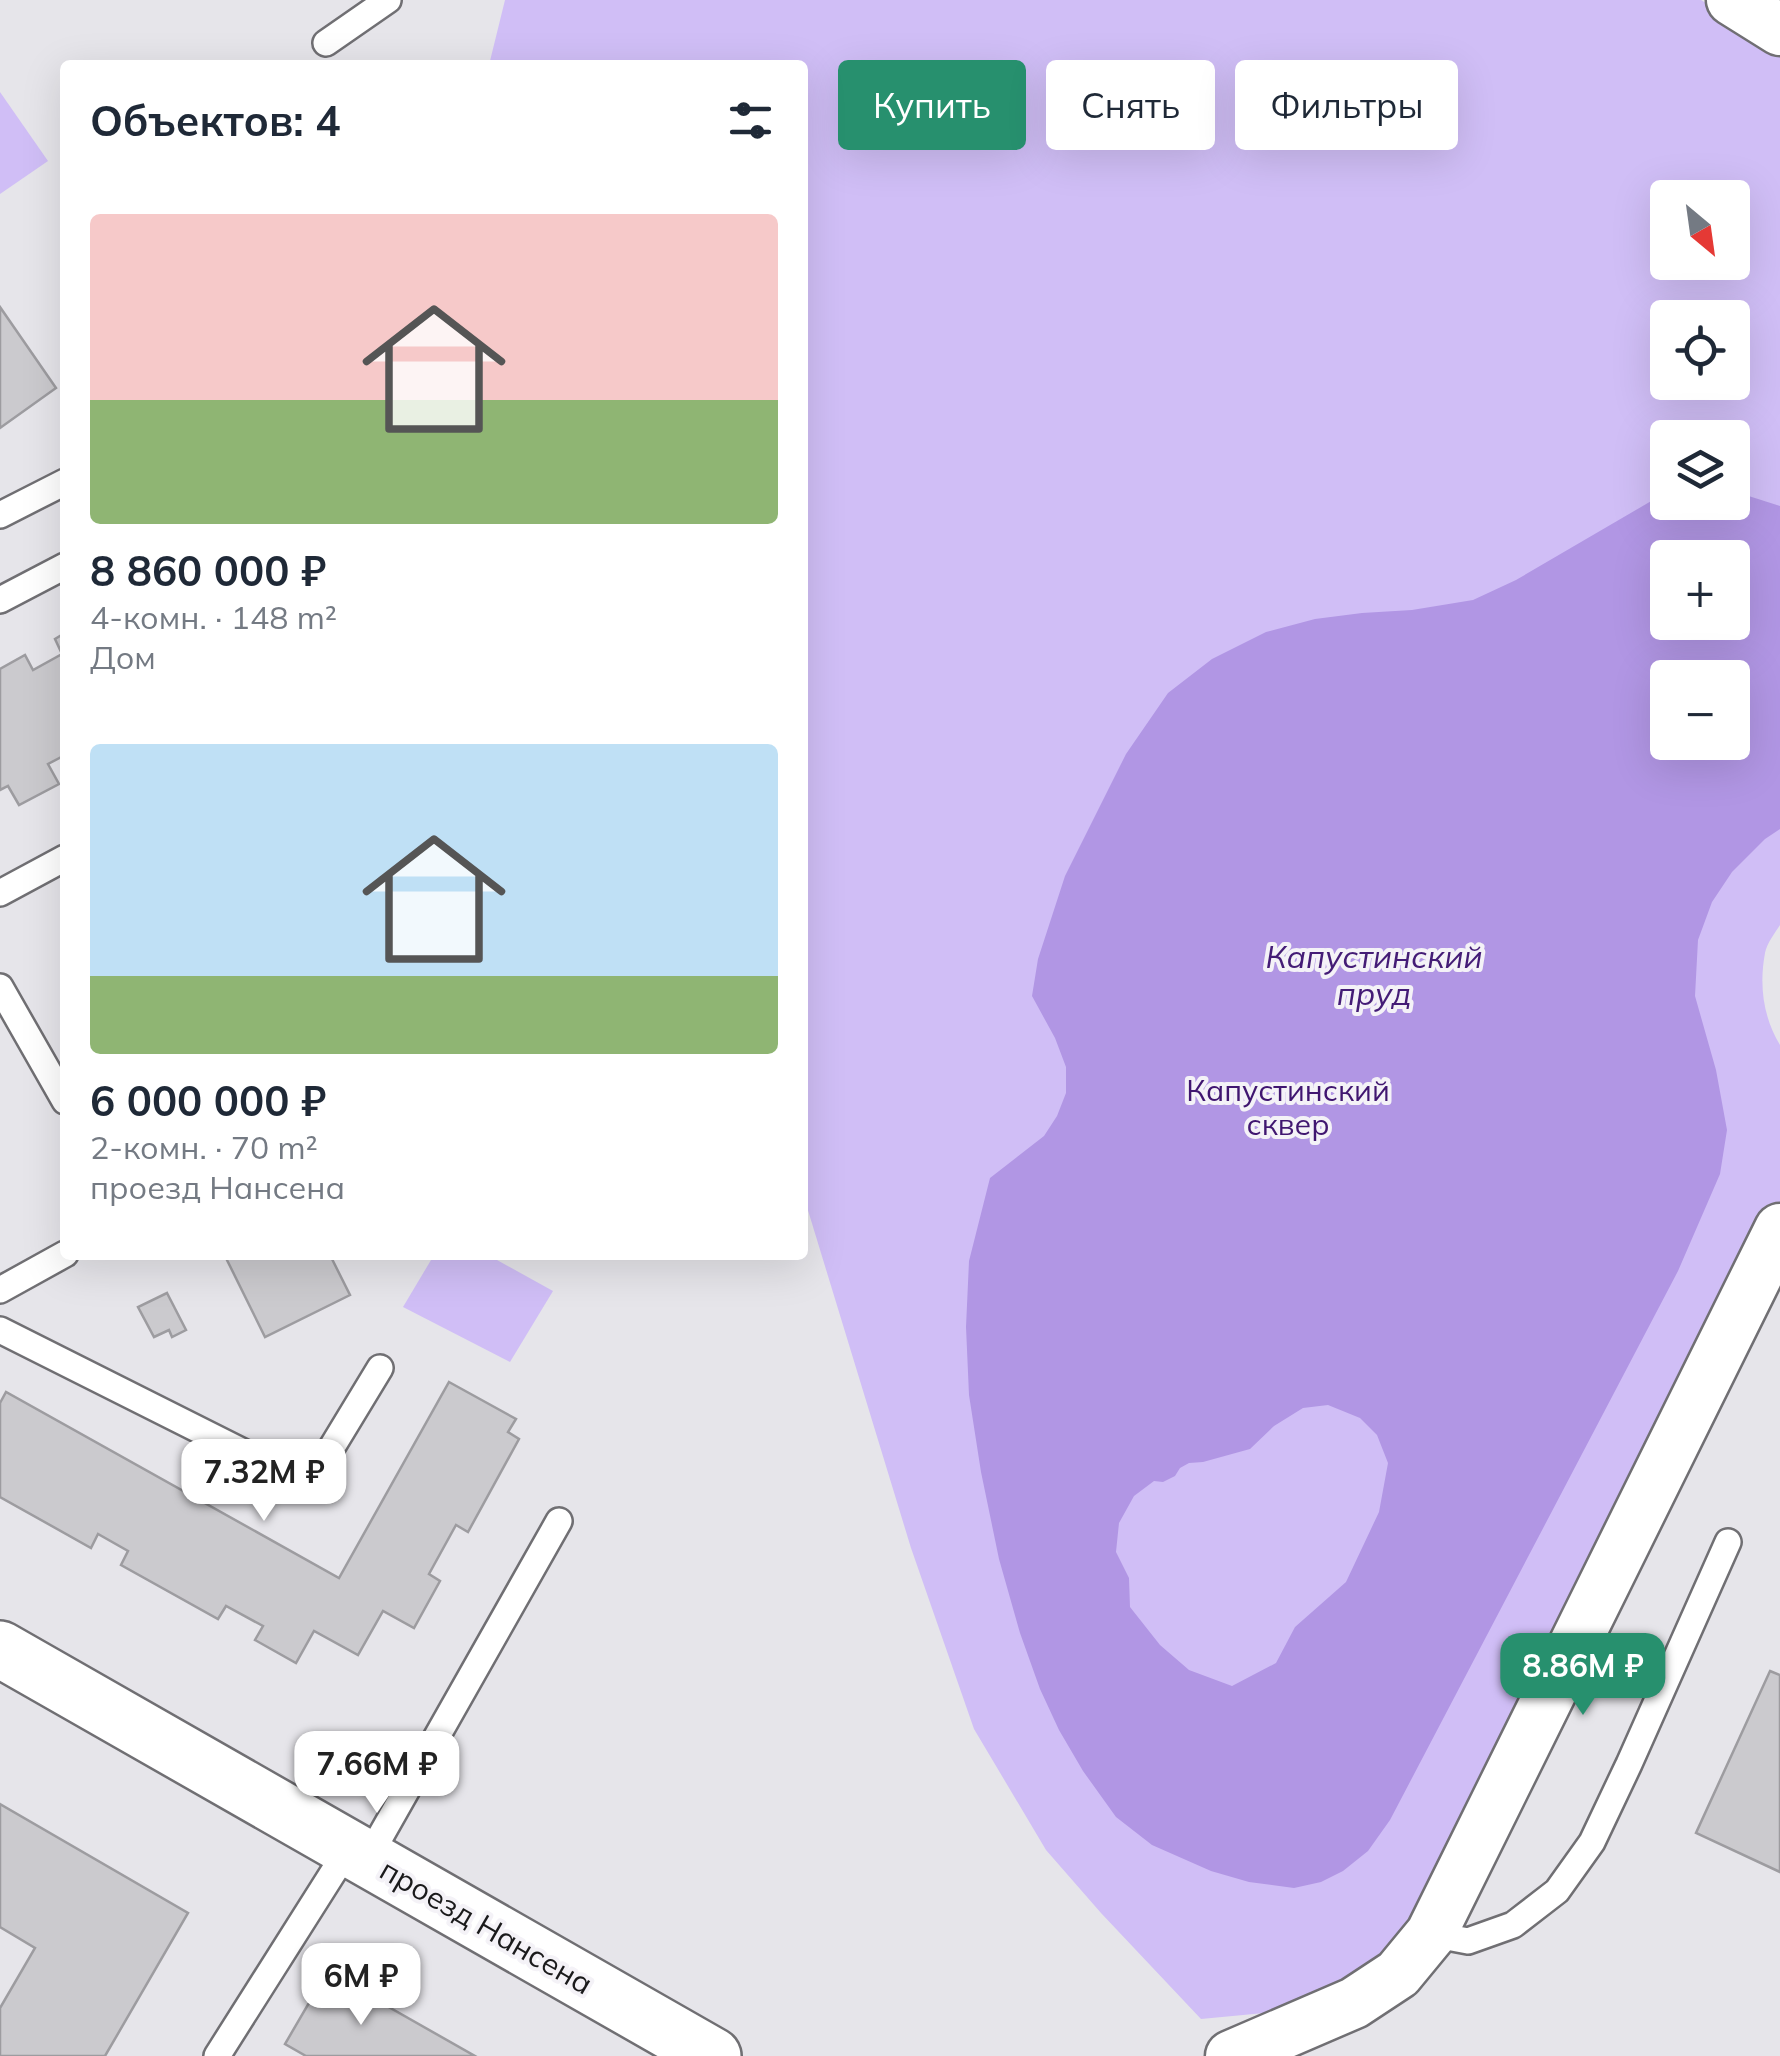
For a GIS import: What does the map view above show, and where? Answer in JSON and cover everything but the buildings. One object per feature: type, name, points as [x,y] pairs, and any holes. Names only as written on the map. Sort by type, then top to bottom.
[{"type":"street","points":[[1732,0],[1780,30]]},
{"type":"street","points":[[1232,2056],[1354,2003],[1398,1974],[1431,1934],[1780,1229]]},
{"type":"street","name":"проезд Нансена","points":[[0,1649],[713,2056]]},
{"type":"lane","points":[[326,43],[388,0]]},
{"type":"lane","points":[[0,516],[60,485]]},
{"type":"lane","points":[[0,600],[60,569]]},
{"type":"lane","points":[[0,894],[60,861]]},
{"type":"lane","points":[[0,987],[60,1091]]},
{"type":"lane","points":[[0,1290],[60,1257]]},
{"type":"lane","points":[[0,1330],[309,1485],[380,1368]]},
{"type":"lane","points":[[223,2054],[357,1854],[558,1521]]},
{"type":"lane","points":[[1431,1934],[1468,1941],[1513,1925],[1557,1891],[1592,1842],[1728,1542]]},
{"type":"green space","name":"Капустинский сквер","points":[[505,0],[1701,0],[1780,49],[1780,925],[1766,949],[1762,977],[1766,1012],[1780,1045],[1780,1202],[1760,1250],[1421,1925],[1377,1971],[1276,2012],[1201,2019],[1046,1850],[974,1729],[911,1548],[808,1210],[808,60],[490,60]]},
{"type":"green space","points":[[0,92],[48,161],[0,194]]},
{"type":"green space","points":[[431,1260],[497,1260],[553,1291],[510,1362],[403,1307]]},
{"type":"water","name":"Капустинский пруд","points":[[1750,496],[1780,506],[1780,829],[1732,872],[1712,902],[1698,940],[1695,996],[1716,1070],[1727,1130],[1720,1174],[1678,1271],[1390,1820],[1368,1851],[1321,1882],[1294,1888],[1249,1882],[1211,1871],[1152,1845],[1116,1817],[1083,1771],[1040,1689],[999,1559],[981,1472],[969,1395],[969,1261],[990,1178],[1044,1136],[1066,1093],[1066,1067],[1032,996],[1038,959],[1065,876],[1126,754],[1168,693],[1212,659],[1266,632],[1315,619],[1473,600],[1516,580],[1650,502],[1650,520],[1750,520]],"holes":[[[1328,1405],[1360,1418],[1377,1435],[1388,1463],[1379,1512],[1346,1582],[1295,1627],[1276,1663],[1232,1686],[1189,1670],[1160,1645],[1130,1607],[1129,1578],[1116,1552],[1119,1523],[1134,1496],[1154,1481],[1163,1482],[1175,1476],[1189,1463],[1250,1449],[1274,1426],[1303,1408]]]}]
